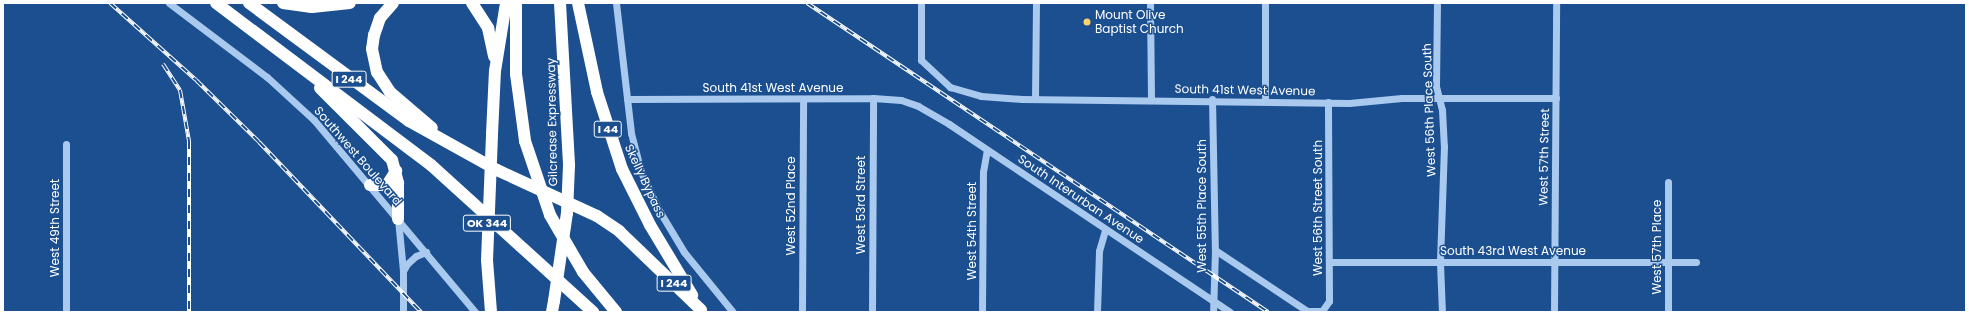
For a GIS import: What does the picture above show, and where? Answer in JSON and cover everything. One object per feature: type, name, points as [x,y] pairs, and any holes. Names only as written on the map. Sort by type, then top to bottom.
[{"type":"highway","name":"I 244","points":[[216,3],[431,165],[593,312]]},
{"type":"highway","name":"I 244","points":[[249,3],[365,91],[408,121],[454,147],[597,216],[619,231],[702,311]]},
{"type":"highway","points":[[283,3],[312,7],[350,3]]},
{"type":"highway","points":[[393,3],[380,18],[374,35],[372,49],[377,72],[390,92],[454,147]]},
{"type":"highway","points":[[472,3],[488,28],[496,71]]},
{"type":"highway","name":"OK 344","points":[[491,312],[487,260],[492,134],[496,71],[506,3]]},
{"type":"highway","points":[[516,3],[516,74],[525,141],[550,215],[583,272],[616,312]]},
{"type":"highway","name":"Gilcrease Expressway","points":[[554,308],[567,213],[569,166],[560,3]]},
{"type":"highway","name":"Skelly Bypass","points":[[578,3],[597,92],[622,169],[650,225],[702,311]]},
{"type":"highway","points":[[287,55],[382,149],[396,171],[398,219]]},
{"type":"highway","points":[[370,185],[387,185],[396,171]]},
{"type":"street","name":"Southwest Boulevard","points":[[169,3],[284,92],[319,125],[475,312]]},
{"type":"street","points":[[616,3],[635,155],[657,208],[684,252],[733,312]]},
{"type":"street","name":"South 41st West Avenue","points":[[921,3],[921,60],[938,78],[950,87],[965,93],[1035,99],[1212,99],[1328,102],[1438,98],[1556,98]]},
{"type":"street","points":[[1035,99],[1036,3]]},
{"type":"street","points":[[1150,3],[1151,99]]},
{"type":"street","points":[[1265,3],[1265,100]]},
{"type":"street","name":"West 56th Place South","points":[[1437,3],[1438,98],[1442,110],[1444,146],[1440,263],[1442,312]]},
{"type":"street","name":"West 57th Street","points":[[1554,312],[1556,3]]},
{"type":"street","name":"South 41st West Avenue","points":[[627,99],[803,100],[873,98],[901,100],[918,106]]},
{"type":"street","name":"West 53rd Street","points":[[872,312],[873,98]]},
{"type":"street","name":"West 55th Place South","points":[[1212,99],[1215,250],[1213,312]]},
{"type":"street","name":"West 52nd Place","points":[[802,312],[803,100]]},
{"type":"street","name":"West 56th Street South","points":[[1322,311],[1329,301],[1328,102]]},
{"type":"street","name":"South Interurban Avenue","points":[[918,106],[987,150],[1230,312]]},
{"type":"street","name":"West 49th Street","points":[[66,144],[66,312]]},
{"type":"street","name":"West 54th Street","points":[[982,312],[983,172],[987,150]]},
{"type":"street","name":"West 57th Place","points":[[1668,182],[1668,312]]},
{"type":"street","points":[[398,219],[403,271],[403,312]]},
{"type":"street","points":[[1098,312],[1099,251],[1105,230]]},
{"type":"street","points":[[1215,250],[1307,311],[1322,311]]},
{"type":"street","points":[[403,271],[407,264],[416,256],[426,252]]},
{"type":"street","name":"South 43rd West Avenue","points":[[1330,262],[1696,262]]},
{"type":"railway","points":[[110,3],[196,80],[259,142],[421,312]]},
{"type":"railway","points":[[807,3],[1268,312]]},
{"type":"railway","points":[[163,64],[180,90],[189,141],[189,312]]},
{"type":"place","name":"Mount Olive Baptist Church","points":[[1087,22]]}]
